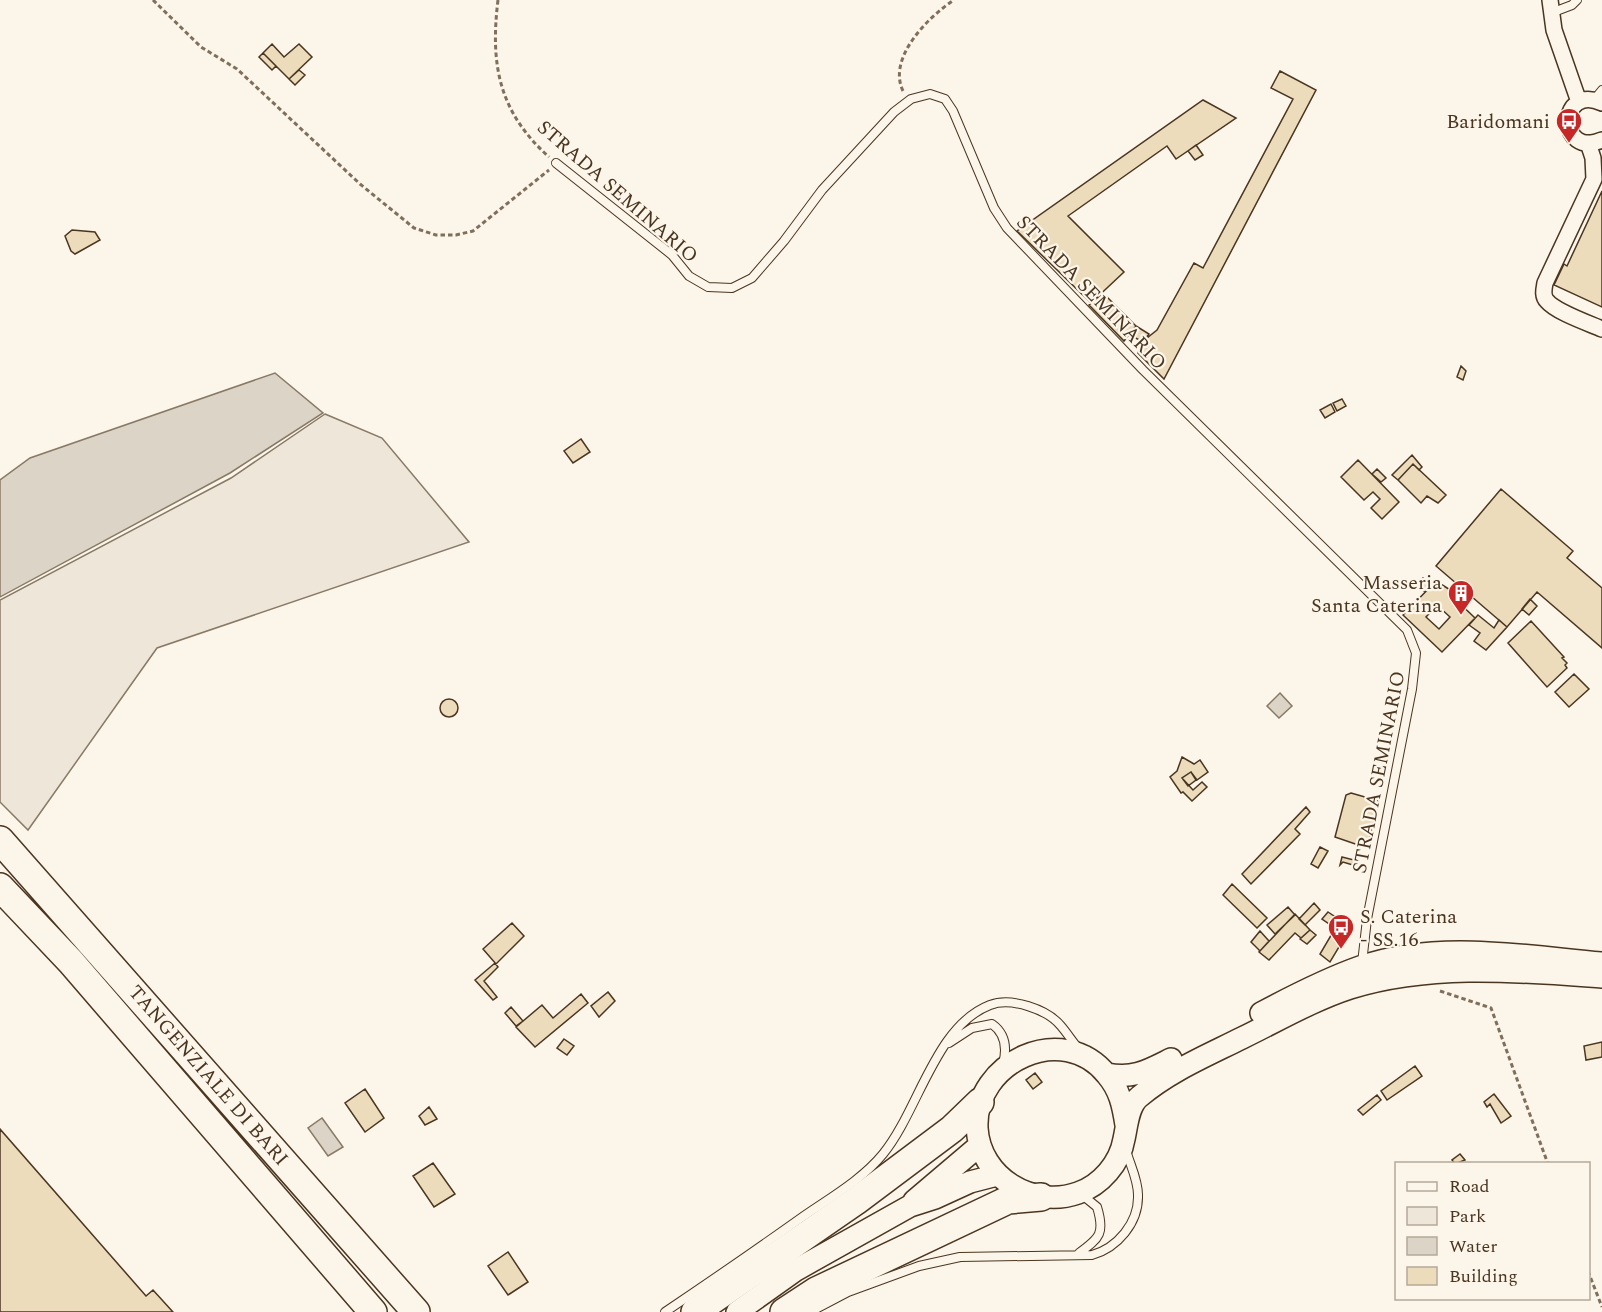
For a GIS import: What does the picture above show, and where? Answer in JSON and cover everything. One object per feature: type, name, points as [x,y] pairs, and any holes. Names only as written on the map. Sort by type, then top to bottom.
[{"type":"highway","name":"TANGENZIALE DI BARI","points":[[0,840],[416,1312]]},
{"type":"highway","name":"TANGENZIALE DI BARI","points":[[0,887],[71,962],[359,1302],[373,1312]]},
{"type":"highway","points":[[695,1312],[856,1201],[952,1129],[980,1102]]},
{"type":"highway","points":[[784,1312],[816,1291],[1008,1200],[1041,1197]]},
{"type":"highway","points":[[370,1258],[438,1312]]},
{"type":"street","points":[[1550,7],[1594,99],[1570,112],[1568,126],[1575,138],[1596,151],[1594,179],[1545,283],[1543,292],[1545,300],[1554,306],[1602,329]]},
{"type":"street","points":[[1107,1074],[1126,1077],[1147,1071],[1298,994],[1362,967],[1425,954],[1479,953],[1602,963]]},
{"type":"street","points":[[1125,1133],[1121,1098],[1107,1074],[1087,1058],[1068,1051],[1048,1050],[1029,1053],[1002,1069],[987,1086],[980,1102],[977,1131],[980,1145],[997,1175],[1017,1190],[1041,1197],[1060,1198],[1079,1193],[1095,1184],[1108,1172],[1118,1157],[1135,1100],[1165,1076],[1348,989],[1395,976],[1461,971],[1522,971],[1602,977]]},
{"type":"street","points":[[910,1206],[980,1145]]},
{"type":"street","points":[[737,1312],[796,1270],[910,1206],[935,1198],[970,1182],[997,1175]]},
{"type":"lane","points":[[1550,7],[1572,5],[1577,0]]},
{"type":"lane","name":"STRADA SEMINARIO","points":[[555,163],[672,255],[689,276],[708,287],[732,288],[752,278],[784,242],[822,190],[894,112],[911,99],[930,94],[945,99],[953,111],[994,208],[1007,228],[1143,370],[1407,630],[1416,653],[1412,689],[1367,919],[1362,967]]},
{"type":"lane","points":[[665,1312],[840,1191],[874,1164],[898,1134],[957,1027],[976,1011],[993,1004],[1014,1003],[1041,1012],[1060,1024],[1087,1058]]},
{"type":"lane","points":[[945,1046],[972,1028],[992,1024],[1002,1033],[1004,1041],[1006,1052],[1002,1069]]},
{"type":"lane","points":[[810,1312],[848,1292],[919,1266],[960,1257],[1079,1253],[1092,1255],[1108,1250],[1120,1239],[1133,1217],[1138,1197],[1136,1175],[1125,1133]]},
{"type":"lane","points":[[1079,1193],[1096,1207],[1101,1232],[1096,1241],[1079,1253]]},
{"type":"path","points":[[153,0],[201,46],[237,69],[360,184],[414,228],[436,235],[473,231],[541,178],[555,163]]},
{"type":"path","name":"STRADA SEMINARIO","points":[[498,0],[495,30],[498,75],[508,104],[518,124],[555,163]]},
{"type":"path","points":[[911,99],[902,90],[899,77],[915,33],[954,0]]},
{"type":"path","points":[[1438,991],[1491,1008],[1547,1162]]},
{"type":"path","points":[[1590,1276],[1602,1307]]},
{"type":"green space","points":[[325,414],[382,438],[469,542],[157,648],[28,830],[0,802],[0,600],[231,478]]},
{"type":"water","points":[[275,373],[323,413],[230,473],[0,597],[0,480],[30,458]]},
{"type":"water","points":[[1280,693],[1292,706],[1279,718],[1267,706]]},
{"type":"water","points":[[322,1118],[343,1147],[328,1156],[308,1128]]},
{"type":"building","points":[[272,44],[284,57],[299,44],[312,57],[289,79],[263,53]]},
{"type":"building","points":[[263,53],[276,66],[272,70],[259,57]]},
{"type":"building","points":[[299,70],[305,75],[295,85],[289,79]]},
{"type":"building","points":[[1280,71],[1316,90],[1164,379],[1138,353],[1142,342],[1157,330],[1194,263],[1203,268],[1293,99],[1271,88]]},
{"type":"building","points":[[1203,100],[1236,118],[1176,159],[1167,146],[1068,216],[1124,272],[1091,303],[1017,231]]},
{"type":"building","points":[[1196,145],[1203,155],[1195,160],[1188,151]]},
{"type":"building","points":[[1602,191],[1602,307],[1554,285],[1564,264],[1567,266]]},
{"type":"building","points":[[72,230],[95,232],[100,240],[75,254],[71,251],[65,236]]},
{"type":"building","points":[[1103,293],[1136,326],[1124,341],[1089,305]]},
{"type":"building","points":[[1136,326],[1149,334],[1143,342],[1130,335]]},
{"type":"building","points":[[1461,366],[1466,371],[1463,380],[1457,377]]},
{"type":"building","points":[[1342,399],[1346,406],[1337,411],[1333,403]]},
{"type":"building","points":[[1331,404],[1335,412],[1325,418],[1320,410]]},
{"type":"building","points":[[581,439],[590,452],[573,463],[564,451]]},
{"type":"building","points":[[1412,455],[1422,467],[1419,470],[1413,464],[1398,480],[1392,475]]},
{"type":"building","points":[[1358,460],[1399,502],[1382,519],[1371,508],[1380,499],[1373,492],[1364,500],[1341,477]]},
{"type":"building","points":[[1413,464],[1446,495],[1438,503],[1427,496],[1421,503],[1398,480]]},
{"type":"building","points":[[1377,469],[1386,478],[1381,482],[1372,474]]},
{"type":"building","points":[[1501,489],[1573,551],[1567,558],[1602,588],[1602,648],[1537,592],[1507,627],[1436,566]]},
{"type":"building","points":[[1423,578],[1431,584],[1424,591],[1416,585]]},
{"type":"building","name":"Masseria Santa Caterina","points":[[1436,581],[1455,593],[1452,596],[1475,618],[1442,652],[1403,615]],"holes":[[[1437,605],[1450,617],[1439,629],[1426,617]]]},
{"type":"building","points":[[1530,599],[1537,606],[1529,615],[1522,609]]},
{"type":"building","points":[[1478,615],[1494,628],[1499,620],[1507,627],[1486,650],[1474,641],[1480,633],[1469,625]]},
{"type":"building","points":[[1531,621],[1567,663],[1565,665],[1567,668],[1547,687],[1508,643]]},
{"type":"building","points":[[1574,674],[1589,689],[1569,707],[1555,692]]},
{"type":"building","points":[[445,699],[453,699],[458,704],[456,715],[445,717],[440,712],[440,704]]},
{"type":"building","points":[[1182,757],[1194,764],[1200,760],[1208,772],[1197,780],[1191,772],[1182,778],[1193,790],[1202,782],[1207,787],[1192,801],[1183,792],[1181,793],[1170,777],[1177,771]]},
{"type":"building","points":[[1191,772],[1196,780],[1188,786],[1182,778]]},
{"type":"building","points":[[1351,793],[1379,801],[1367,848],[1335,837],[1346,795]]},
{"type":"building","points":[[1306,807],[1310,812],[1295,829],[1300,834],[1251,884],[1242,874]]},
{"type":"building","points":[[1320,847],[1328,851],[1318,868],[1311,864]]},
{"type":"building","points":[[1342,857],[1354,860],[1353,865],[1343,862],[1340,865]]},
{"type":"building","points":[[1232,884],[1267,918],[1257,928],[1223,895]]},
{"type":"building","points":[[1314,903],[1320,910],[1305,925],[1299,919]]},
{"type":"building","points":[[1288,907],[1295,915],[1275,934],[1267,925]]},
{"type":"building","points":[[1328,912],[1340,920],[1335,928],[1322,919]]},
{"type":"building","points":[[1295,914],[1310,930],[1301,938],[1295,933],[1269,960],[1259,952]]},
{"type":"building","points":[[1340,920],[1351,927],[1330,962],[1320,954]]},
{"type":"building","points":[[512,923],[524,936],[496,964],[483,949]]},
{"type":"building","points":[[1310,930],[1316,935],[1307,944],[1300,939]]},
{"type":"building","points":[[1260,931],[1269,941],[1260,951],[1251,942]]},
{"type":"building","points":[[495,963],[498,967],[484,981],[497,997],[493,1000],[475,980]]},
{"type":"building","points":[[608,992],[615,1001],[599,1017],[591,1006]]},
{"type":"building","points":[[581,994],[588,1003],[535,1047],[516,1027],[542,1005],[553,1018]]},
{"type":"building","points":[[511,1007],[523,1021],[516,1026],[505,1013]]},
{"type":"building","points":[[564,1039],[574,1046],[567,1055],[557,1048]]},
{"type":"building","points":[[1602,1042],[1602,1057],[1586,1060],[1584,1046]]},
{"type":"building","points":[[1415,1066],[1422,1076],[1387,1100],[1381,1091]]},
{"type":"building","points":[[1035,1073],[1042,1082],[1033,1089],[1026,1080]]},
{"type":"building","points":[[365,1089],[384,1118],[365,1132],[345,1103]]},
{"type":"building","points":[[1494,1094],[1511,1116],[1501,1123],[1490,1104],[1487,1107],[1484,1102]]},
{"type":"building","points":[[1377,1095],[1381,1100],[1363,1115],[1358,1110]]},
{"type":"building","points":[[429,1107],[437,1119],[425,1125],[419,1116]]},
{"type":"building","points":[[0,1129],[146,1296],[153,1290],[173,1312],[0,1312]]},
{"type":"building","points":[[1460,1154],[1465,1160],[1454,1162],[1452,1160]]},
{"type":"building","points":[[433,1163],[455,1194],[434,1207],[413,1176]]},
{"type":"building","points":[[508,1252],[528,1282],[508,1295],[488,1266]]},
{"type":"place","name":"Baridomani","points":[[1569,144]]},
{"type":"place","name":"Masseria Santa Caterina","points":[[1461,616]]},
{"type":"place","name":"S. Caterina - SS.16","points":[[1341,950]]}]
